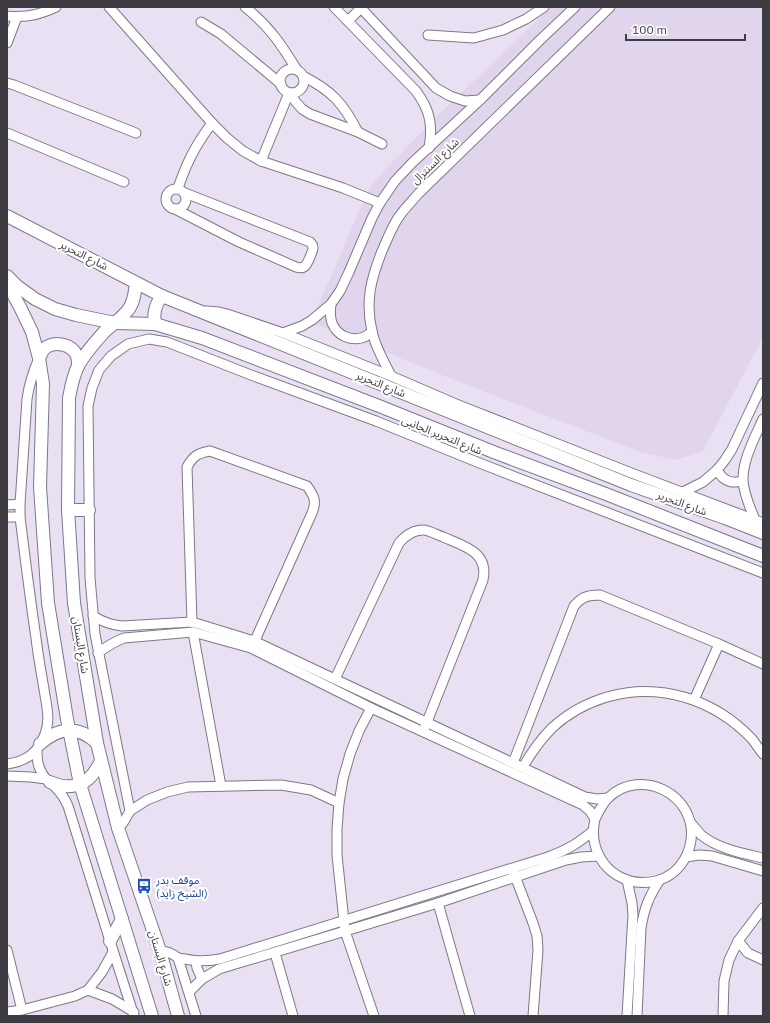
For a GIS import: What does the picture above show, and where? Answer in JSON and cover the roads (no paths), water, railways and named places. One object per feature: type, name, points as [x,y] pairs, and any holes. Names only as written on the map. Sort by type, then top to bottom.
[{"type":"street","points":[[7,16],[17,17],[38,15],[56,7]]},
{"type":"street","points":[[109,7],[226,138],[261,160],[343,188],[380,203]]},
{"type":"street","points":[[245,7],[268,27],[300,73],[304,83],[301,90],[290,93]]},
{"type":"street","points":[[334,7],[416,91],[423,101],[431,125],[429,148]]},
{"type":"street","points":[[428,35],[474,38],[503,30],[526,19],[544,7]]},
{"type":"street","name":"شارع السنترال","points":[[283,334],[312,320],[331,304],[340,291],[372,218],[395,181],[575,7]]},
{"type":"street","name":"شارع السنترال","points":[[391,376],[376,346],[372,331],[369,297],[372,280],[389,234],[408,205],[420,192],[610,7]]},
{"type":"street","points":[[348,21],[361,8],[436,88],[450,96],[465,101],[480,100]]},
{"type":"street","points":[[7,44],[17,17]]},
{"type":"street","points":[[201,22],[220,34],[281,84],[282,88],[290,93],[295,102],[302,109],[310,114],[358,132],[382,144]]},
{"type":"street","points":[[281,84],[280,80],[283,74],[290,70],[300,73],[316,82],[337,100],[350,117],[358,132]]},
{"type":"street","points":[[7,83],[136,133]]},
{"type":"street","points":[[261,160],[290,93]]},
{"type":"street","points":[[175,209],[184,206],[186,200],[181,191],[190,156],[212,123]]},
{"type":"street","points":[[7,133],[124,182]]},
{"type":"street","points":[[174,188],[181,191],[310,242],[313,245],[313,249],[306,265],[300,268],[296,267],[238,242],[172,208],[166,202],[166,196],[169,190],[174,188]]},
{"type":"street","name":"شارع التحرير","points":[[11,222],[162,296],[432,399],[501,432],[632,479],[763,533]]},
{"type":"street","name":"شارع التحرير","points":[[7,276],[17,286],[35,299],[55,308],[76,315],[115,323],[155,324],[202,338],[763,556]]},
{"type":"street","name":"شارع البستان","points":[[136,283],[132,304],[129,310],[95,342],[78,366],[72,382],[69,398],[68,510],[74,603],[97,743],[118,828],[160,951],[178,1016]]},
{"type":"street","points":[[7,284],[32,332],[44,384],[40,487],[48,603],[64,704],[80,784],[152,1016]]},
{"type":"street","points":[[155,324],[154,312],[158,301],[162,296]]},
{"type":"street","points":[[331,304],[330,315],[332,324],[338,332],[346,337],[355,339],[364,337],[372,331]]},
{"type":"street","points":[[200,311],[227,314],[283,334],[391,376],[432,399],[632,479],[683,492],[759,522]]},
{"type":"street","points":[[198,354],[202,338]]},
{"type":"street","name":"شارع التحرير الجانبى","points":[[130,811],[98,653],[93,616],[90,578],[88,406],[92,388],[99,370],[111,356],[128,344],[149,339],[166,342],[376,421],[482,464],[763,573]]},
{"type":"street","points":[[78,366],[77,356],[71,348],[62,344],[53,344],[44,349],[39,358],[33,371],[28,392],[20,517],[36,636],[44,690],[48,706],[46,733],[38,747],[38,764],[41,772],[60,793],[68,806],[111,946],[135,1015]]},
{"type":"street","points":[[683,492],[703,482],[717,470],[725,460],[732,449],[763,383]]},
{"type":"street","points":[[376,421],[379,406]]},
{"type":"street","points":[[759,522],[746,498],[743,481],[747,455],[763,419]]},
{"type":"street","points":[[496,453],[501,432]]},
{"type":"street","points":[[192,622],[187,467],[191,460],[197,455],[210,451],[307,486],[314,495],[315,507],[253,645]]},
{"type":"street","points":[[717,470],[720,476],[725,480],[731,482],[743,481]]},
{"type":"street","points":[[600,509],[606,494]]},
{"type":"street","points":[[7,504],[20,504]]},
{"type":"street","points":[[68,510],[89,510]]},
{"type":"street","points":[[7,516],[20,517]]},
{"type":"street","points":[[335,679],[399,543],[405,536],[414,531],[424,530],[476,552],[483,562],[483,580],[423,732]]},
{"type":"street","points":[[513,763],[574,606],[580,599],[590,595],[600,595],[719,644],[763,664]]},
{"type":"street","points":[[93,616],[112,625],[122,626],[192,622],[253,645],[335,679],[523,767],[584,801],[596,819]]},
{"type":"street","points":[[122,626],[117,632],[121,638],[124,638]]},
{"type":"street","points":[[98,653],[106,646],[124,638],[193,632],[253,645],[371,708],[423,732],[584,801],[608,798]]},
{"type":"street","points":[[193,632],[221,786]]},
{"type":"street","points":[[694,700],[719,644]]},
{"type":"street","points":[[523,767],[536,746],[553,728],[573,712],[595,701],[619,694],[644,691],[670,693],[694,700],[715,710],[735,723],[752,739],[763,754]]},
{"type":"street","points":[[48,706],[64,704]]},
{"type":"street","points":[[371,708],[359,730],[343,778],[339,803],[337,855],[345,931],[374,1016]]},
{"type":"street","points":[[7,776],[25,768],[29,757],[38,747],[52,734],[60,731],[70,730],[85,733],[97,743]]},
{"type":"street","points":[[7,764],[14,763],[48,781],[65,787],[80,784],[87,780],[93,775],[101,761]]},
{"type":"street","points":[[638,784],[655,786],[663,789],[678,799],[688,814],[692,834],[686,857],[675,871],[660,880],[649,883],[638,883],[627,880],[610,871],[598,856],[594,844],[593,831],[600,808],[608,798],[622,789],[638,784]]},
{"type":"street","points":[[118,828],[123,823],[130,811],[147,800],[167,792],[188,788],[281,785],[311,790],[339,803]]},
{"type":"street","points":[[690,822],[700,834],[713,843],[728,849],[763,858]]},
{"type":"street","points":[[189,992],[202,980],[219,969],[438,902],[563,852],[577,844],[593,831]]},
{"type":"street","points":[[577,844],[581,857]]},
{"type":"street","points":[[686,857],[699,855],[712,856],[763,870]]},
{"type":"street","points":[[178,958],[196,962],[220,959],[344,920],[513,873],[581,857],[598,856]]},
{"type":"street","points":[[513,873],[533,923],[538,950],[532,1016]]},
{"type":"street","points":[[627,880],[633,915],[627,1016]]},
{"type":"street","points":[[638,1016],[641,928],[643,915],[647,903],[660,880]]},
{"type":"street","points":[[438,902],[470,1016]]},
{"type":"street","points":[[723,1016],[724,981],[729,960],[738,940],[763,908]]},
{"type":"street","points":[[7,1012],[22,1010],[75,996],[88,990],[102,972],[122,919]]},
{"type":"street","points":[[738,940],[748,953],[763,960]]},
{"type":"street","points":[[7,950],[22,1010]]},
{"type":"street","points":[[160,951],[173,953],[178,958],[196,1016]]},
{"type":"street","points":[[275,953],[293,1016]]},
{"type":"street","points":[[196,962],[202,980]]},
{"type":"street","points":[[88,990],[112,999],[135,1015]]},
{"type":"street","points":[[629,992],[638,993]]},
{"type":"place","name":"موقف بدر (الشيخ زايد)","points":[[144,886]]}]
